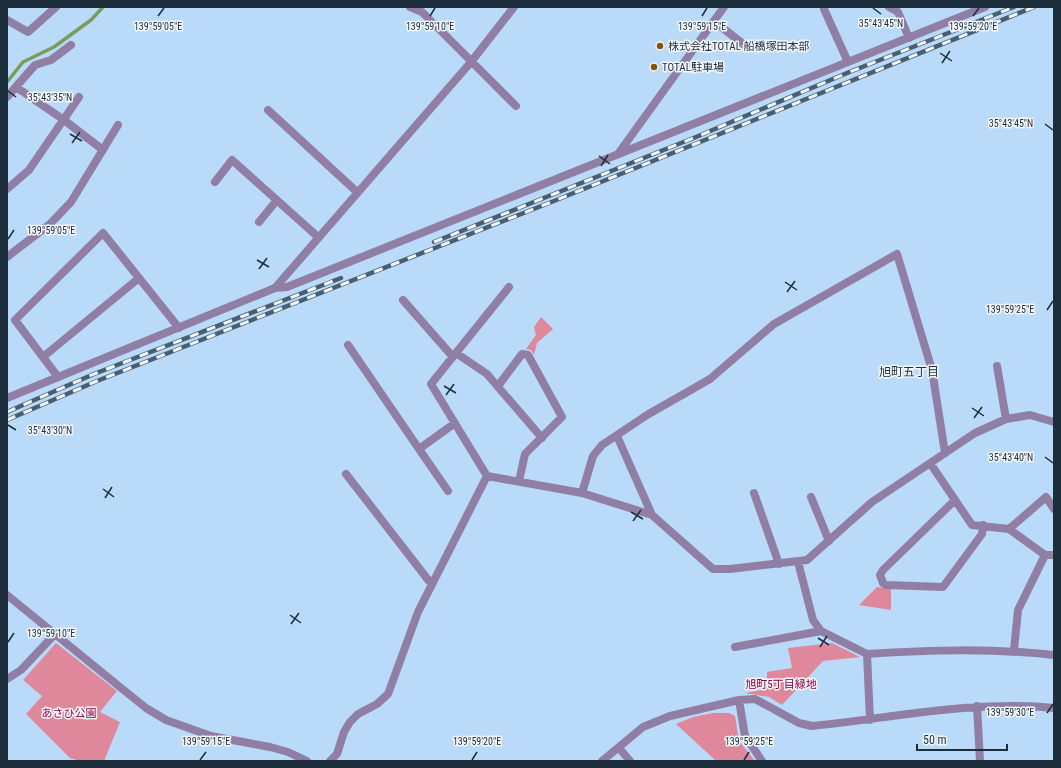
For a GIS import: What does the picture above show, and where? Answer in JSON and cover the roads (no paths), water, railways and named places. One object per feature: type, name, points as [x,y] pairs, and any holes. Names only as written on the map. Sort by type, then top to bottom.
[{"type":"street","points":[[7,20],[28,32],[56,7]]},
{"type":"street","points":[[410,7],[422,12],[516,106]]},
{"type":"street","points":[[275,288],[471,62],[514,7]]},
{"type":"street","points":[[618,155],[724,7]]},
{"type":"street","points":[[889,7],[898,12],[909,38]]},
{"type":"street","points":[[7,398],[275,288],[287,287],[985,7]]},
{"type":"street","points":[[824,9],[848,62]]},
{"type":"street","points":[[714,21],[743,44]]},
{"type":"street","points":[[7,97],[35,65],[51,60],[71,45]]},
{"type":"street","points":[[16,87],[64,120],[103,150]]},
{"type":"street","points":[[7,189],[29,170],[79,96]]},
{"type":"street","points":[[268,110],[357,192]]},
{"type":"street","points":[[7,257],[50,224],[70,202],[118,126]]},
{"type":"street","points":[[215,182],[232,160],[318,237]]},
{"type":"street","points":[[259,222],[277,200]]},
{"type":"street","points":[[58,378],[15,320],[103,233],[179,328]]},
{"type":"street","points":[[582,493],[593,456],[602,445],[647,415],[710,379],[774,324],[897,254],[932,370],[945,453]]},
{"type":"street","points":[[43,357],[139,278]]},
{"type":"street","points":[[486,476],[431,384],[509,287]]},
{"type":"street","points":[[403,300],[454,355],[487,374],[542,438]]},
{"type":"street","points":[[348,345],[448,491]]},
{"type":"street","points":[[498,386],[522,354],[528,355],[562,417],[525,454],[519,481]]},
{"type":"street","points":[[997,366],[1006,419]]},
{"type":"street","points":[[486,476],[582,493],[652,515],[713,569],[726,570],[807,560],[872,502],[975,433],[1006,419],[1030,415],[1054,422]]},
{"type":"street","points":[[419,448],[455,424]]},
{"type":"street","points":[[617,436],[652,515]]},
{"type":"street","points":[[930,463],[972,525],[1009,529],[1045,555],[1054,555]]},
{"type":"street","points":[[346,474],[429,581],[433,583]]},
{"type":"street","points":[[330,761],[337,754],[344,732],[350,722],[358,714],[377,704],[388,694],[418,612],[486,476]]},
{"type":"street","points":[[754,493],[779,564]]},
{"type":"street","points":[[811,497],[829,541]]},
{"type":"street","points":[[1009,529],[1046,497],[1054,509]]},
{"type":"street","points":[[955,500],[883,570],[880,575],[883,583],[886,585],[943,587],[982,534],[983,525]]},
{"type":"street","points":[[1014,650],[1018,610],[1045,555]]},
{"type":"street","points":[[798,562],[813,620],[821,631],[867,654],[942,650],[1014,650],[1054,655]]},
{"type":"street","points":[[7,595],[115,684],[146,708],[166,720],[211,736],[270,747],[288,752],[307,761]]},
{"type":"street","points":[[735,647],[821,631]]},
{"type":"street","points":[[7,679],[21,670],[55,634]]},
{"type":"street","points":[[867,654],[870,720]]},
{"type":"street","points":[[602,761],[643,727],[670,716],[739,700],[755,699],[800,723],[812,726],[977,706],[1026,705],[1054,708]]},
{"type":"street","points":[[739,700],[745,736],[762,761]]},
{"type":"street","points":[[977,706],[980,761]]},
{"type":"street","points":[[619,748],[630,761]]},
{"type":"waterway","points":[[7,82],[23,62],[54,47],[91,20],[103,7]]},
{"type":"railway","points":[[434,242],[696,137],[847,73],[1014,7]]},
{"type":"railway","points":[[7,420],[97,381],[549,203],[1034,7]]},
{"type":"railway","points":[[7,412],[94,374],[341,278]]},
{"type":"place","name":"株式会社TOTAL 船橋塚田本部","points":[[660,46]]},
{"type":"place","name":"TOTAL駐車場","points":[[654,67]]},
{"type":"district","name":"旭町五丁目","points":[[909,372]]},
{"type":"park label","name":"旭町5丁目緑地","points":[[781,684]]},
{"type":"park label","name":"あさひ公園","points":[[69,713]]}]
